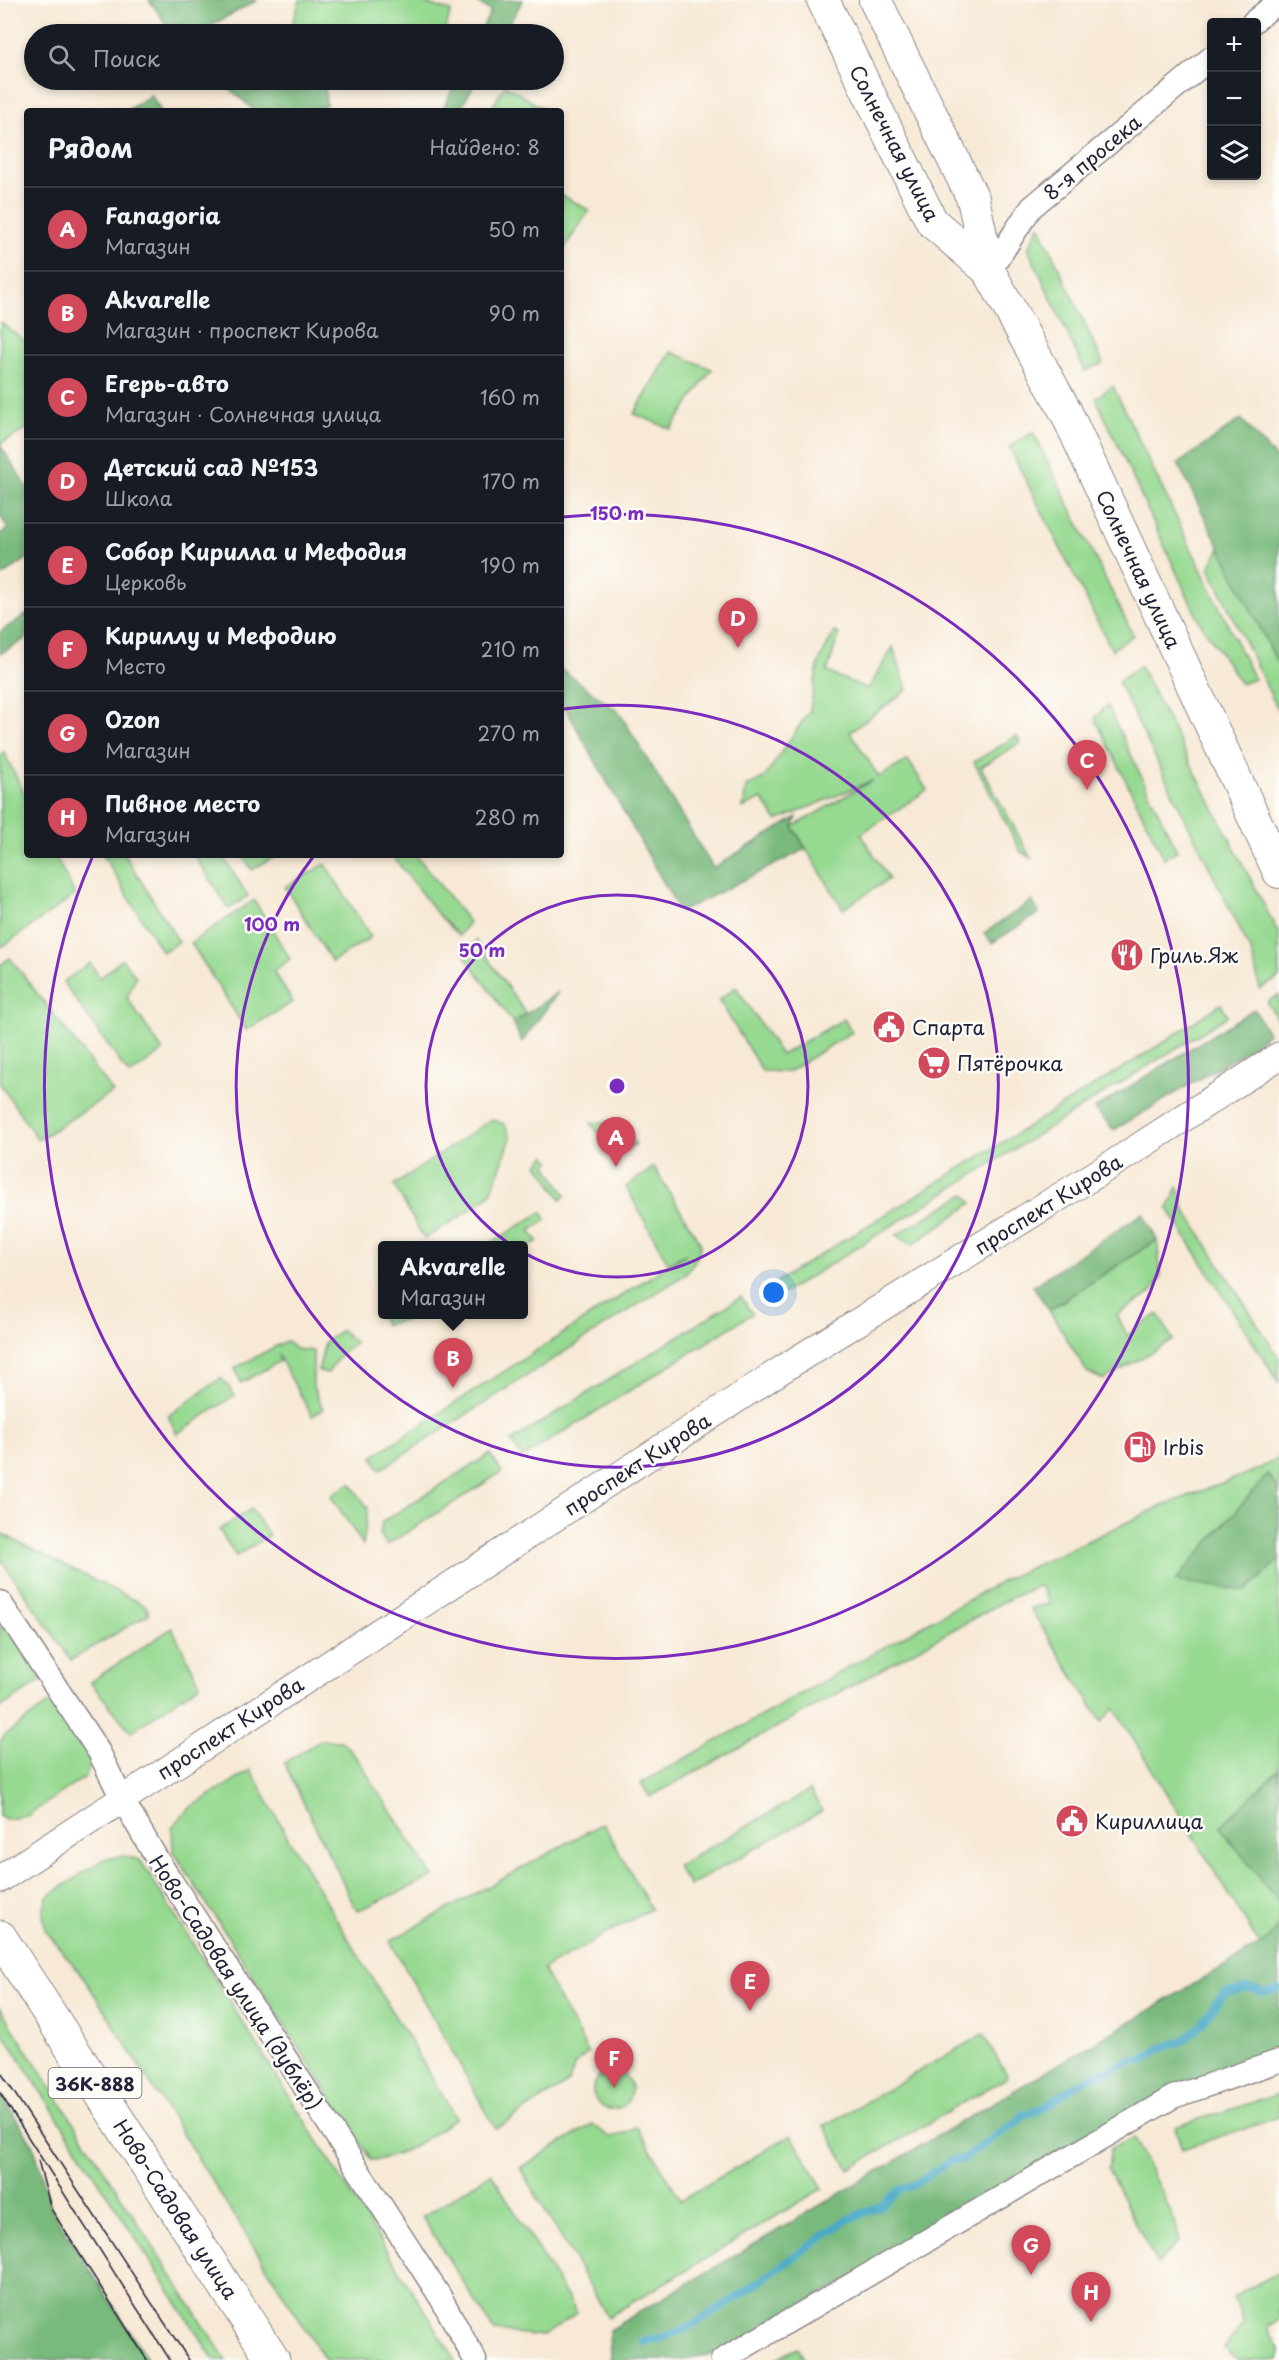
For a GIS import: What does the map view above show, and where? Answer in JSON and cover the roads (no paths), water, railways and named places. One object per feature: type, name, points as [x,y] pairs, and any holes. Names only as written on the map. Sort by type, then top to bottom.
[{"type":"main road","name":"Солнечная улица","points":[[823,0],[932,222],[989,271]]},
{"type":"main road","name":"Солнечная улица","points":[[874,0],[973,199],[989,271],[1066,412],[1279,872]]},
{"type":"main road","name":"Ново-Садовая улица","points":[[0,1936],[273,2360]]},
{"type":"street","points":[[1259,18],[1279,1]]},
{"type":"street","name":"8-я просека","points":[[989,271],[1015,229],[1032,207],[1207,61]]},
{"type":"street","name":"проспект Кирова","points":[[0,1879],[792,1363],[1114,1164],[1279,1056]]},
{"type":"street","name":"Ново-Садовая улица (дублёр)","points":[[0,1602],[99,1752],[122,1800],[183,1899],[441,2298],[475,2360]]},
{"type":"street","points":[[722,2360],[1173,2097],[1279,2061]]},
{"type":"waterway","points":[[643,2342],[686,2329],[736,2298],[845,2221],[882,2205],[900,2189],[912,2186],[952,2160],[961,2160],[1017,2123],[1023,2115],[1041,2109],[1085,2080],[1129,2061],[1142,2061],[1159,2049],[1184,2040],[1201,2025],[1226,1993],[1250,1988],[1264,1993],[1279,1989]]},
{"type":"tram line","points":[[0,2071],[189,2360]]},
{"type":"tram line","points":[[0,2093],[170,2360]]},
{"type":"tram line","points":[[38,2160],[51,2209],[147,2360]]},
{"type":"place","name":"Детский сад №153","points":[[738,648]]},
{"type":"place","name":"Егерь-авто","points":[[1087,790]]},
{"type":"place","name":"Гриль.Яж","points":[[1127,955]]},
{"type":"place","name":"Спарта","points":[[889,1027]]},
{"type":"place","name":"Пятёрочка","points":[[934,1063]]},
{"type":"place","name":"Fanagoria","points":[[616,1167]]},
{"type":"place","name":"Akvarelle","points":[[453,1388]]},
{"type":"place","name":"Irbis","points":[[1140,1447]]},
{"type":"place","name":"Кириллица","points":[[1072,1821]]},
{"type":"place","name":"Собор Кирилла и Мефодия","points":[[750,2011]]},
{"type":"place","name":"Кириллу и Мефодию","points":[[614,2088]]},
{"type":"place","name":"Ozon","points":[[1031,2275]]},
{"type":"place","name":"Пивное место","points":[[1091,2322]]}]
